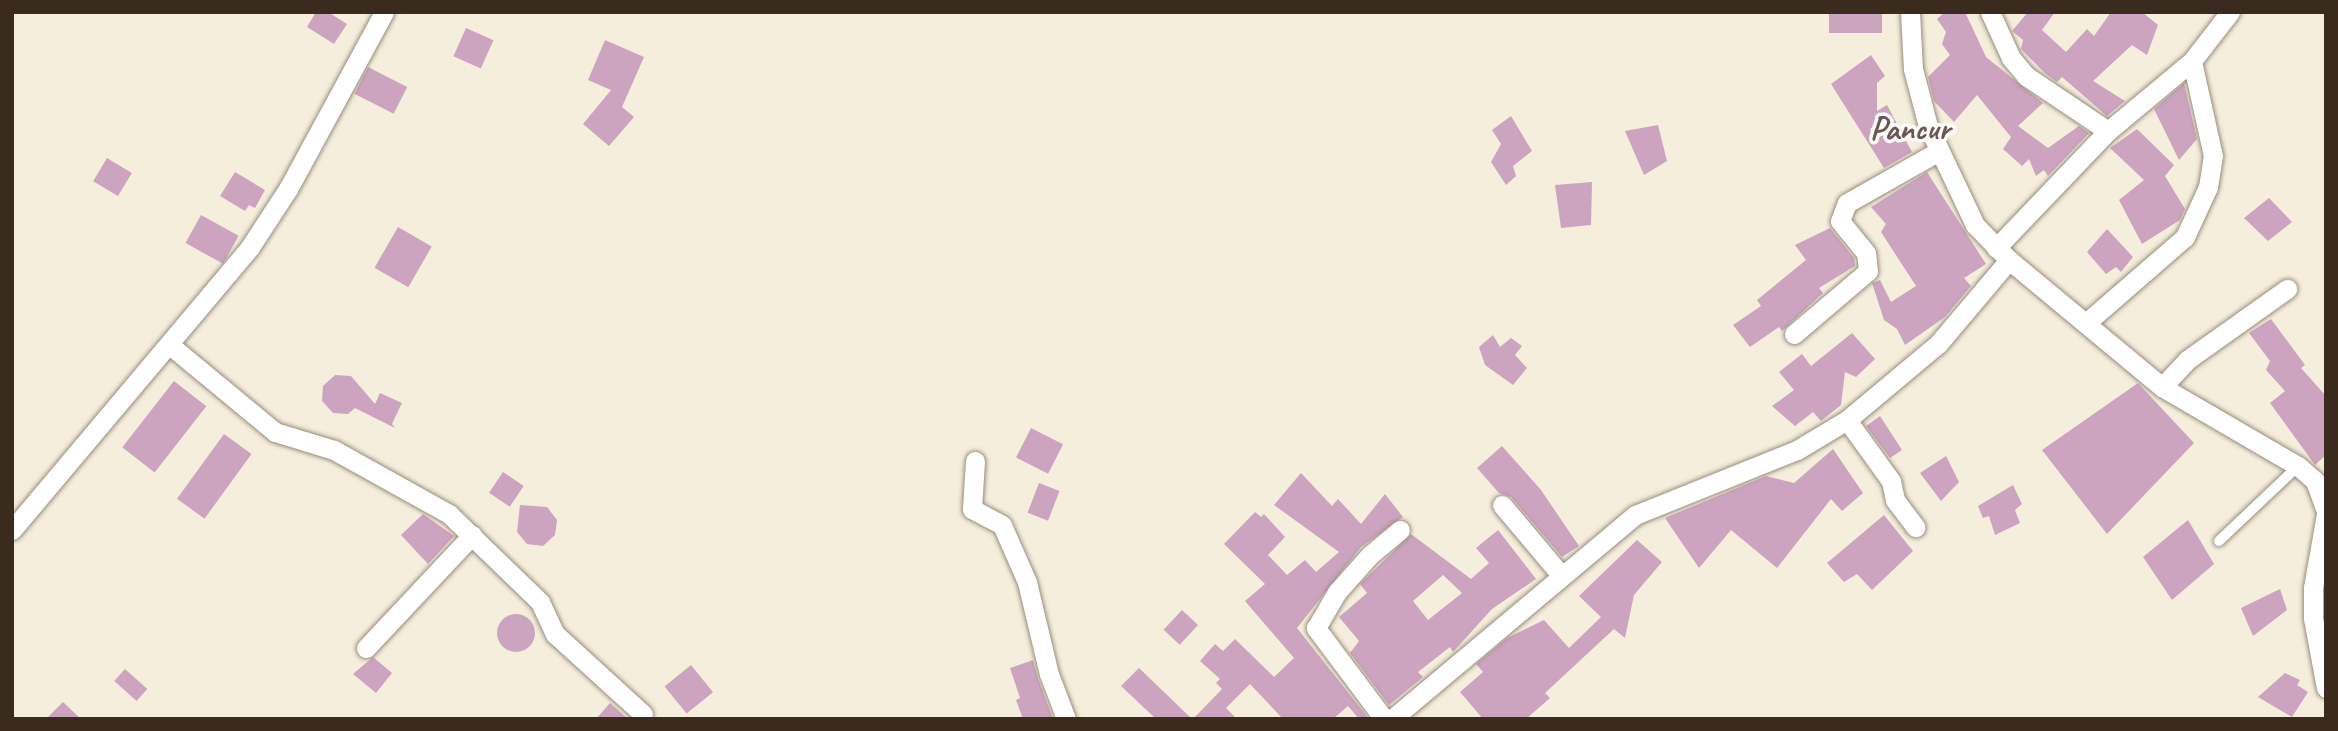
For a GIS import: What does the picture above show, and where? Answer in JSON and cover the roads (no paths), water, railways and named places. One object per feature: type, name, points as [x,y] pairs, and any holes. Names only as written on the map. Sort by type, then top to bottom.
[{"type":"street","points":[[12,530],[171,346],[267,224],[384,12]]},
{"type":"street","points":[[1910,12],[1913,69],[1939,151],[1975,225],[2003,254],[2162,387],[2298,466],[2315,481],[2326,513],[2313,588],[2326,688]]},
{"type":"street","points":[[1990,12],[2011,58],[2026,76],[2108,131]]},
{"type":"street","points":[[1405,715],[1561,575],[1635,515],[1797,450],[1847,420],[1938,344],[2003,254],[2108,131],[2192,61],[2230,12]]},
{"type":"street","points":[[2085,323],[2185,237],[2208,187],[2213,156],[2192,61]]},
{"type":"street","points":[[1794,334],[1868,271],[1866,253],[1840,221],[1847,203],[1939,151]]},
{"type":"street","points":[[2162,387],[2187,360],[2287,289]]},
{"type":"street","points":[[171,346],[275,432],[334,450],[449,514],[540,602],[555,634],[643,714]]},
{"type":"street","points":[[1847,420],[1891,481],[1895,500],[1915,527]]},
{"type":"street","points":[[975,461],[972,509],[1002,525],[1027,582],[1049,674],[1066,719]]},
{"type":"street","points":[[1502,505],[1561,575]]},
{"type":"street","points":[[1384,719],[1316,628],[1324,611],[1370,555],[1400,530]]},
{"type":"street","points":[[366,648],[472,535]]},
{"type":"lane","points":[[2219,541],[2298,466]]},
{"type":"district","name":"Pancur","points":[[1910,129]]}]
